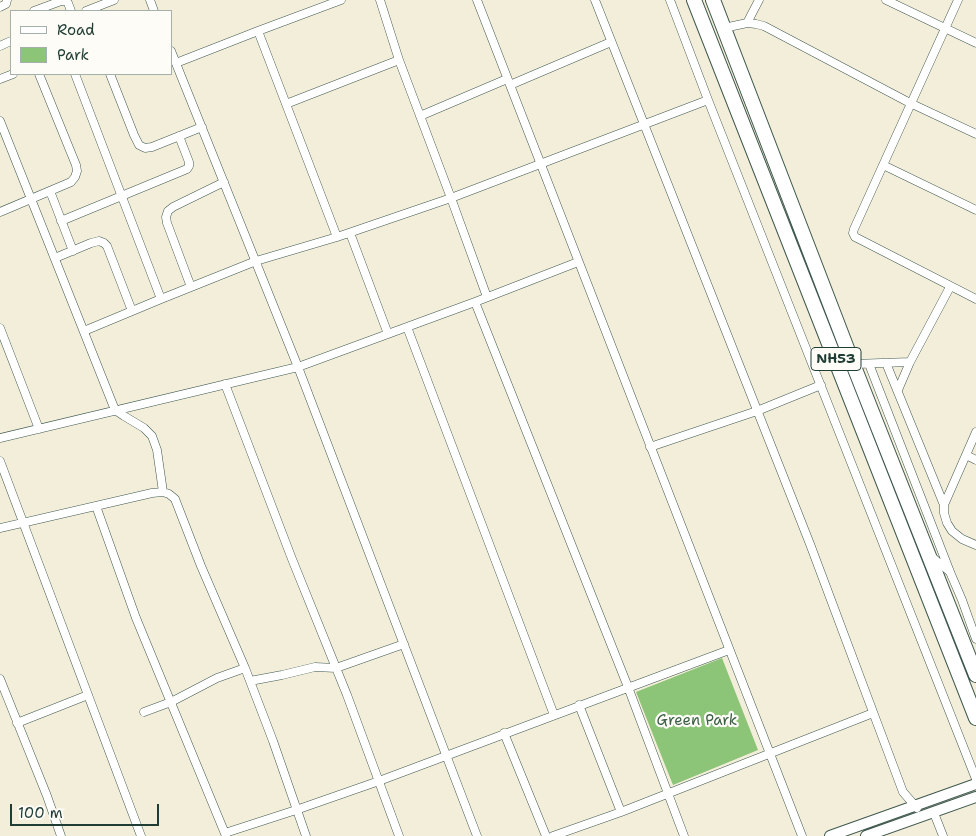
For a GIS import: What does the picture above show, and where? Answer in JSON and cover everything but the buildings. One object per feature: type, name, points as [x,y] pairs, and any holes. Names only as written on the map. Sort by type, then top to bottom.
[{"type":"highway","name":"NH53","points":[[694,0],[976,718]]},
{"type":"highway","name":"NH53","points":[[713,0],[853,364],[976,675]]},
{"type":"street","points":[[0,7],[6,4],[7,0]]},
{"type":"street","points":[[36,10],[46,3],[66,0],[71,10]]},
{"type":"street","points":[[89,10],[114,0]]},
{"type":"street","points":[[176,63],[258,30],[341,0]]},
{"type":"street","points":[[380,0],[399,60],[487,297]]},
{"type":"street","points":[[477,0],[802,836]]},
{"type":"street","points":[[595,0],[810,544],[903,792],[904,810],[908,822]]},
{"type":"street","points":[[670,0],[976,779]]},
{"type":"street","points":[[749,0],[753,10]]},
{"type":"street","points":[[746,23],[759,0]]},
{"type":"street","points":[[886,0],[976,43]]},
{"type":"street","points":[[958,0],[853,233],[855,237],[976,299]]},
{"type":"street","points":[[724,28],[746,23],[764,26],[910,103],[976,134]]},
{"type":"street","points":[[258,30],[338,237]]},
{"type":"street","points":[[420,116],[611,42]]},
{"type":"street","points":[[172,53],[298,367],[477,836]]},
{"type":"street","points":[[286,104],[399,60]]},
{"type":"street","points":[[0,212],[71,182],[77,171],[39,75]]},
{"type":"street","points":[[75,75],[160,299]]},
{"type":"street","points":[[110,75],[139,145],[145,148],[152,147],[202,127]]},
{"type":"street","points":[[84,331],[256,261],[338,237],[451,198],[708,100]]},
{"type":"street","points":[[0,121],[115,410],[144,428],[152,436],[157,450],[163,492]]},
{"type":"street","points":[[61,221],[186,170],[189,162],[179,136]]},
{"type":"street","points":[[883,165],[976,210]]},
{"type":"street","points":[[191,287],[166,217],[168,211],[173,207],[224,182]]},
{"type":"street","points":[[50,191],[73,251]]},
{"type":"street","points":[[350,233],[388,334]]},
{"type":"street","points":[[55,258],[99,241],[104,243],[107,246],[132,311]]},
{"type":"street","points":[[0,438],[298,367],[578,262]]},
{"type":"street","points":[[898,390],[910,362],[950,286]]},
{"type":"street","points":[[475,302],[628,687],[684,836]]},
{"type":"street","points":[[407,327],[554,715]]},
{"type":"street","points":[[0,328],[2,341],[39,429]]},
{"type":"street","points":[[853,364],[910,362]]},
{"type":"street","points":[[886,363],[944,505]]},
{"type":"street","points":[[869,364],[976,639]]},
{"type":"street","points":[[225,384],[400,836]]},
{"type":"street","points":[[650,447],[757,411],[821,385]]},
{"type":"street","points":[[976,432],[947,496],[944,513],[952,531],[962,539],[976,545]]},
{"type":"street","points":[[966,456],[976,460]]},
{"type":"street","points":[[0,461],[141,836]]},
{"type":"street","points":[[0,528],[163,492],[169,494],[174,499],[245,668],[306,836]]},
{"type":"street","points":[[96,506],[136,618],[225,834],[379,781],[729,650]]},
{"type":"street","points":[[927,553],[950,572]]},
{"type":"street","points":[[250,681],[315,667],[336,668],[404,644]]},
{"type":"street","points":[[144,712],[170,702],[217,678],[245,668]]},
{"type":"street","points":[[0,679],[61,836]]},
{"type":"street","points":[[18,723],[88,695]]},
{"type":"street","points":[[579,706],[620,812]]},
{"type":"street","points":[[553,836],[620,812],[873,713]]},
{"type":"street","points":[[504,733],[546,836]]},
{"type":"street","points":[[830,836],[845,834],[976,784]]},
{"type":"street","points":[[903,792],[916,806],[920,817]]},
{"type":"street","points":[[866,836],[976,797]]},
{"type":"street","points":[[934,813],[943,836]]},
{"type":"green space","name":"Green Park","points":[[722,658],[758,750],[673,785],[636,692]]}]
